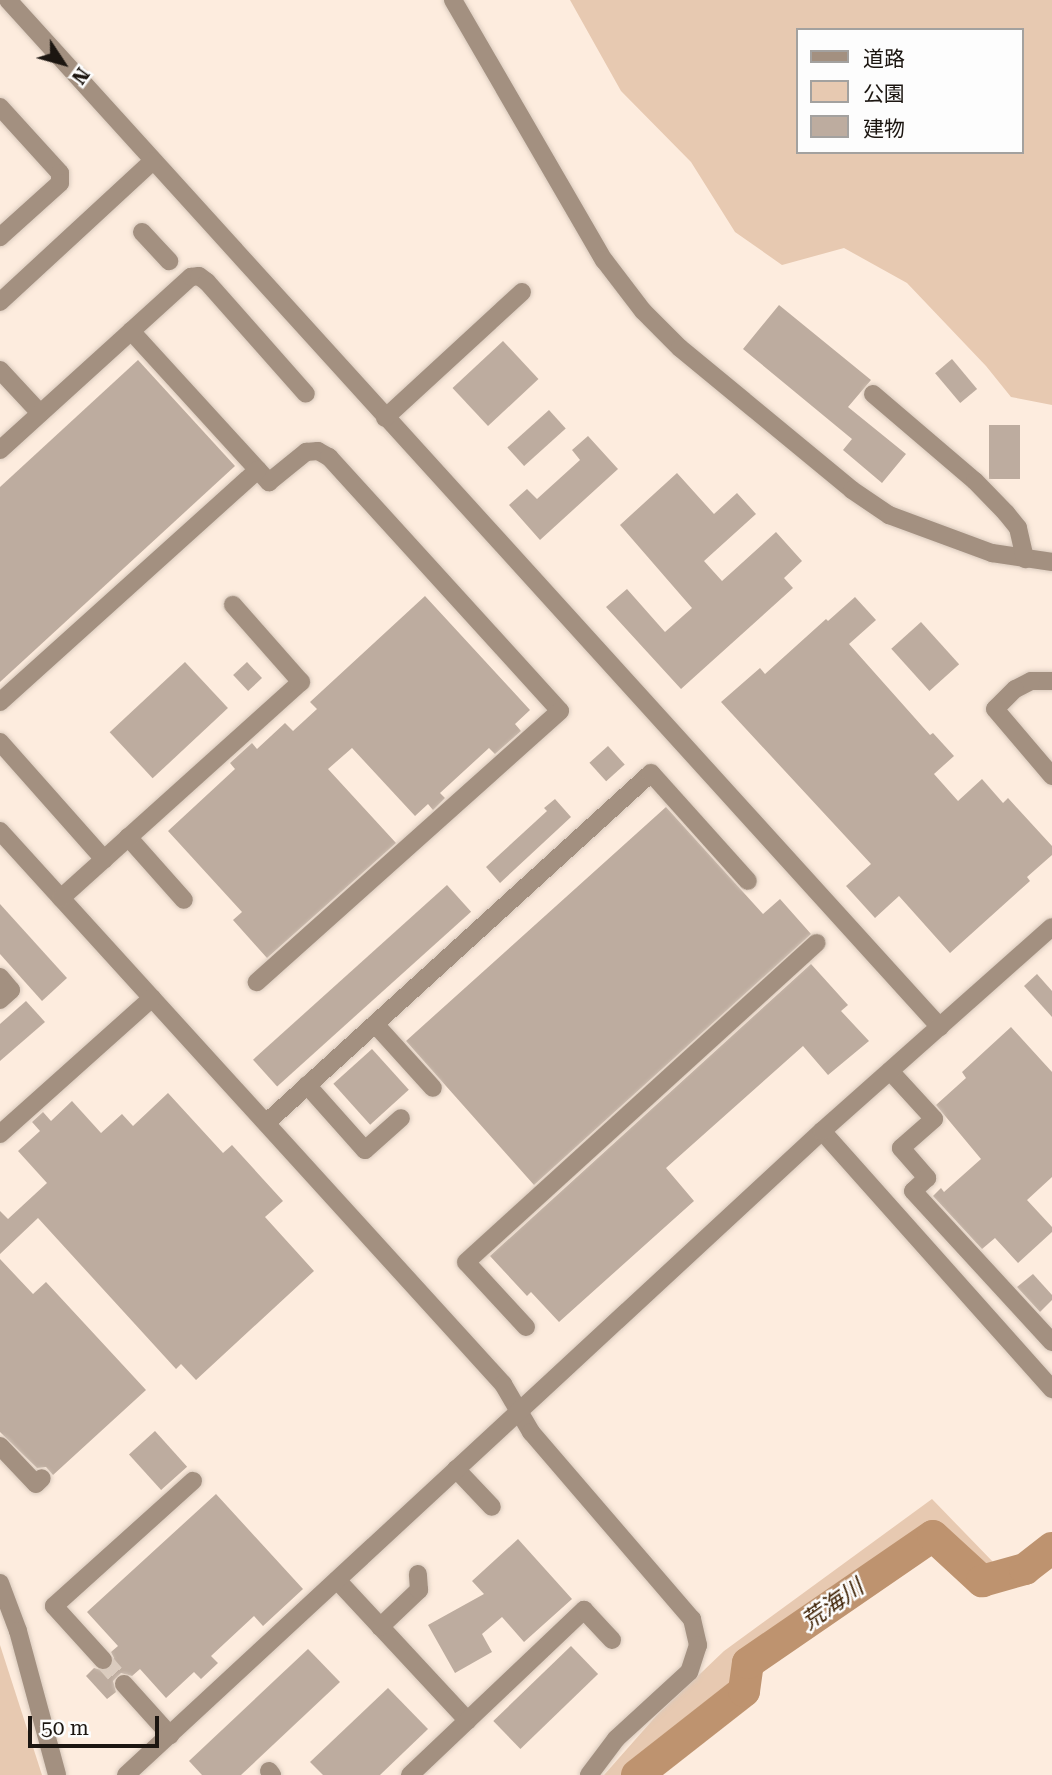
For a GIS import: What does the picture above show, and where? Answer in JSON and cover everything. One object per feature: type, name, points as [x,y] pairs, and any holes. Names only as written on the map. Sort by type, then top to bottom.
[{"type":"street","points":[[8,0],[940,1027]]},
{"type":"street","points":[[453,0],[604,260],[643,311],[680,348],[852,490],[889,515],[957,541],[1025,559],[1052,562]]},
{"type":"street","points":[[0,107],[60,173],[60,183],[0,237]]},
{"type":"street","points":[[0,302],[153,161]]},
{"type":"street","points":[[142,232],[169,261]]},
{"type":"street","points":[[0,450],[191,277],[199,276],[306,394]]},
{"type":"street","points":[[385,418],[522,292]]},
{"type":"street","points":[[131,331],[269,482],[306,452],[318,451],[329,457],[560,711],[257,982]]},
{"type":"street","points":[[0,370],[40,414]]},
{"type":"street","points":[[873,394],[975,481],[1006,513],[1018,528],[1025,559]]},
{"type":"street","points":[[0,702],[258,470]]},
{"type":"street","points":[[61,898],[301,682],[233,605]]},
{"type":"street","points":[[1052,681],[1031,681],[1015,689],[995,709],[1052,776]]},
{"type":"street","points":[[0,742],[104,859]]},
{"type":"street","points":[[266,1123],[650,774],[748,881]]},
{"type":"street","points":[[0,831],[6,850],[61,898],[503,1384],[521,1409],[531,1432],[692,1619],[697,1633],[695,1658],[689,1672],[616,1739],[589,1775]]},
{"type":"street","points":[[128,838],[184,900]]},
{"type":"street","points":[[126,1775],[822,1132],[1052,927]]},
{"type":"street","points":[[526,1327],[466,1262],[817,943]]},
{"type":"street","points":[[0,977],[11,990],[0,1000]]},
{"type":"street","points":[[0,1134],[152,998]]},
{"type":"street","points":[[375,1024],[433,1088]]},
{"type":"street","points":[[890,1070],[934,1119],[901,1149],[927,1178],[913,1191],[1052,1342]]},
{"type":"street","points":[[307,1085],[365,1150],[401,1118]]},
{"type":"street","points":[[822,1132],[1052,1389]]},
{"type":"street","points":[[0,1447],[36,1484],[42,1478]]},
{"type":"street","points":[[456,1469],[492,1507]]},
{"type":"street","points":[[103,1660],[54,1606],[193,1481]]},
{"type":"street","points":[[380,1627],[419,1590],[418,1574]]},
{"type":"street","points":[[337,1580],[468,1721]]},
{"type":"street","points":[[0,1583],[18,1631],[57,1775]]},
{"type":"street","points":[[410,1775],[584,1610],[612,1640]]},
{"type":"street","points":[[124,1684],[170,1735]]},
{"type":"green space","points":[[570,0],[1052,0],[1052,405],[1011,397],[986,366],[907,283],[844,248],[782,265],[735,232],[691,162],[621,91]]},
{"type":"green space","points":[[932,1499],[995,1564],[982,1571],[933,1527],[743,1661],[737,1688],[630,1775],[604,1775],[657,1715],[724,1651]]},
{"type":"green space","points":[[0,1645],[42,1775],[0,1775]]},
{"type":"building","points":[[779,305],[871,380],[848,407],[906,454],[882,483],[843,450],[852,439],[743,349]]},
{"type":"building","points":[[503,341],[538,379],[488,426],[453,388]]},
{"type":"building","points":[[952,359],[977,389],[960,403],[935,373]]},
{"type":"building","points":[[138,360],[235,466],[0,682],[0,487]]},
{"type":"building","points":[[549,410],[566,429],[524,466],[507,447]]},
{"type":"building","points":[[989,425],[1020,425],[1020,479],[989,479]]},
{"type":"building","points":[[588,436],[618,469],[540,540],[509,505],[527,489],[537,499],[580,460],[572,450]]},
{"type":"building","points":[[677,473],[714,514],[737,493],[756,514],[704,561],[722,581],[776,532],[802,561],[784,578],[793,588],[681,689],[606,607],[627,589],[665,632],[692,608],[620,525]]},
{"type":"building","points":[[425,596],[530,710],[515,724],[521,731],[495,754],[489,748],[440,793],[445,798],[433,810],[428,804],[415,816],[352,748],[328,769],[396,843],[267,958],[233,920],[242,912],[168,831],[235,769],[230,763],[252,743],[257,749],[285,723],[293,731],[317,709],[310,702]]},
{"type":"building","points":[[855,597],[876,620],[849,644],[930,735],[933,733],[954,756],[934,774],[958,801],[982,779],[1003,803],[1008,798],[1052,846],[1052,855],[1027,877],[1030,881],[950,953],[899,896],[875,918],[846,886],[871,864],[721,702],[760,668],[765,674],[826,619],[828,621]]},
{"type":"building","points":[[921,622],[959,664],[929,691],[891,649]]},
{"type":"building","points":[[185,662],[228,708],[153,778],[110,732]]},
{"type":"building","points":[[247,662],[262,678],[248,691],[233,675]]},
{"type":"building","points":[[608,746],[625,765],[606,781],[589,763]]},
{"type":"building","points":[[555,799],[571,817],[500,883],[486,867],[547,811],[544,808]]},
{"type":"building","points":[[666,807],[763,914],[780,899],[811,934],[534,1185],[406,1041]]},
{"type":"building","points":[[447,885],[471,912],[277,1086],[253,1060]]},
{"type":"building","points":[[0,904],[67,978],[42,1001],[0,954]]},
{"type":"building","points":[[811,964],[848,1005],[841,1011],[869,1041],[828,1075],[803,1046],[666,1168],[694,1201],[559,1322],[531,1292],[527,1296],[490,1256]]},
{"type":"building","points":[[1037,974],[1052,991],[1052,1017],[1024,986]]},
{"type":"building","points":[[26,1001],[45,1022],[0,1061],[0,1024]]},
{"type":"building","points":[[1011,1027],[1052,1072],[1052,1177],[1027,1200],[1052,1227],[1052,1232],[1018,1263],[995,1238],[982,1249],[933,1196],[941,1188],[944,1192],[981,1159],[936,1105],[966,1078],[962,1072]]},
{"type":"building","points":[[372,1049],[409,1090],[370,1125],[333,1084]]},
{"type":"building","points":[[168,1093],[223,1153],[232,1145],[283,1201],[265,1217],[314,1271],[196,1380],[181,1364],[176,1369],[38,1218],[0,1254],[0,1211],[8,1219],[47,1183],[18,1151],[40,1131],[32,1122],[43,1112],[51,1121],[72,1101],[101,1133],[122,1114],[133,1126]]},
{"type":"building","points":[[0,1259],[33,1294],[46,1282],[146,1390],[53,1475],[46,1467],[37,1468],[0,1432]]},
{"type":"building","points":[[1033,1274],[1052,1295],[1052,1300],[1040,1312],[1017,1287]]},
{"type":"building","points":[[155,1431],[187,1467],[161,1490],[129,1454]]},
{"type":"building","points":[[216,1494],[303,1589],[263,1626],[254,1616],[211,1656],[218,1663],[201,1679],[194,1672],[166,1698],[140,1669],[132,1676],[121,1673],[113,1681],[116,1692],[107,1699],[86,1676],[94,1668],[105,1671],[111,1668],[114,1658],[111,1652],[118,1646],[87,1612]]},
{"type":"building","points":[[518,1539],[572,1599],[524,1642],[502,1617],[482,1634],[492,1652],[455,1673],[428,1625],[484,1594],[472,1581]]},
{"type":"building","points":[[571,1646],[598,1674],[520,1749],[493,1721]]},
{"type":"building","points":[[308,1649],[340,1682],[241,1775],[202,1775],[189,1761]]},
{"type":"building","points":[[388,1688],[428,1729],[380,1775],[323,1775],[310,1762]]},
{"type":"waterway","name":"荒海川","points":[[637,1775],[744,1691],[748,1663],[933,1536],[982,1581],[1025,1569],[1052,1548]]},
{"type":"tunnel","points":[[103,1660],[124,1684]]}]
